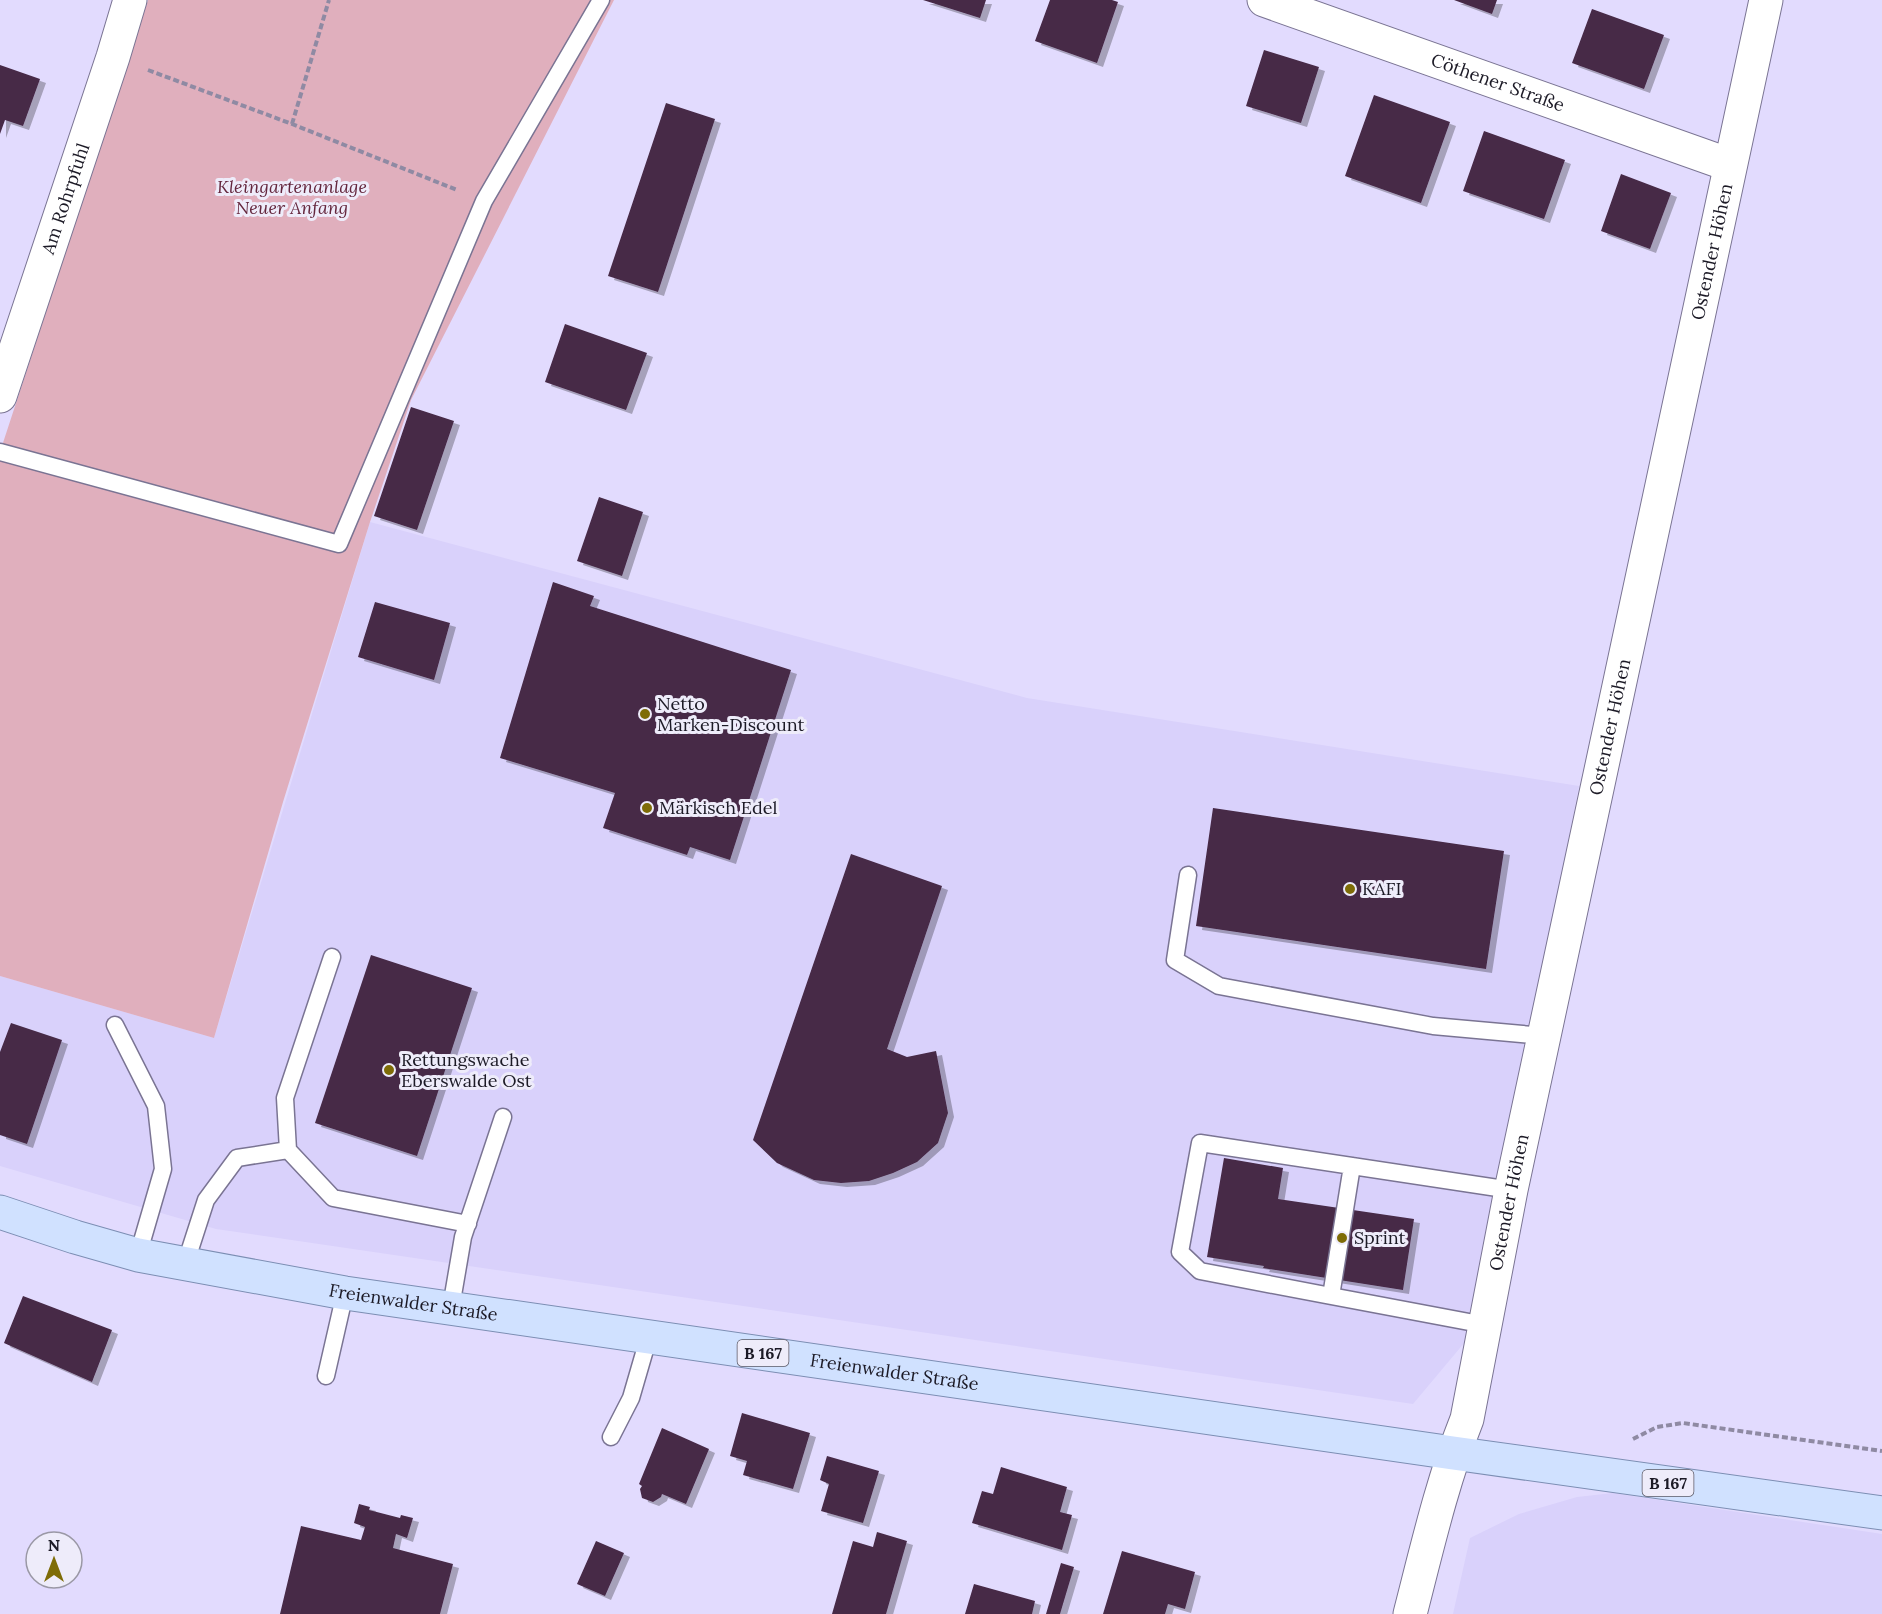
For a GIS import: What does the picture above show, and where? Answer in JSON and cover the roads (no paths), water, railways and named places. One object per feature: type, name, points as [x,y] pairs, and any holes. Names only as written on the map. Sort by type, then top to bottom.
[{"type":"main road","name":"Freienwalder Straße","points":[[0,1212],[138,1256],[345,1293],[1453,1453]]},
{"type":"main road","name":"B 167","points":[[1453,1453],[1882,1513]]},
{"type":"street","name":"Am Rohrpfuhl","points":[[0,396],[130,0]]},
{"type":"street","name":"Cöthener Straße","points":[[1264,0],[1730,165]]},
{"type":"street","name":"Ostender Höhen","points":[[1453,1453],[1467,1419],[1511,1191],[1766,0]]},
{"type":"street","points":[[1410,1614],[1453,1453]]},
{"type":"lane","points":[[0,452],[339,544],[484,201],[601,0]]},
{"type":"lane","points":[[1188,875],[1175,960],[1219,986],[1433,1026],[1544,1036]]},
{"type":"lane","points":[[332,957],[285,1098],[288,1150],[333,1198],[468,1224]]},
{"type":"lane","points":[[115,1025],[156,1106],[162,1169],[138,1256]]},
{"type":"lane","points":[[452,1308],[463,1237],[503,1117]]},
{"type":"lane","points":[[1485,1325],[1200,1271],[1180,1252],[1200,1143],[1511,1191]]},
{"type":"lane","points":[[185,1265],[206,1200],[237,1158],[288,1150]]},
{"type":"lane","points":[[1331,1296],[1352,1166]]},
{"type":"lane","points":[[326,1376],[345,1293]]},
{"type":"lane","points":[[611,1437],[631,1398],[649,1336]]},
{"type":"place","name":"Netto Marken-Discount","points":[[645,714]]},
{"type":"place","name":"Märkisch Edel","points":[[647,808]]},
{"type":"place","name":"KAFI","points":[[1350,889]]},
{"type":"place","name":"Rettungswache Eberswalde Ost","points":[[389,1070]]},
{"type":"place","name":"Sprint","points":[[1342,1238]]},
{"type":"park label","name":"Kleingartenanlage Neuer Anfang","points":[[292,198]]}]
